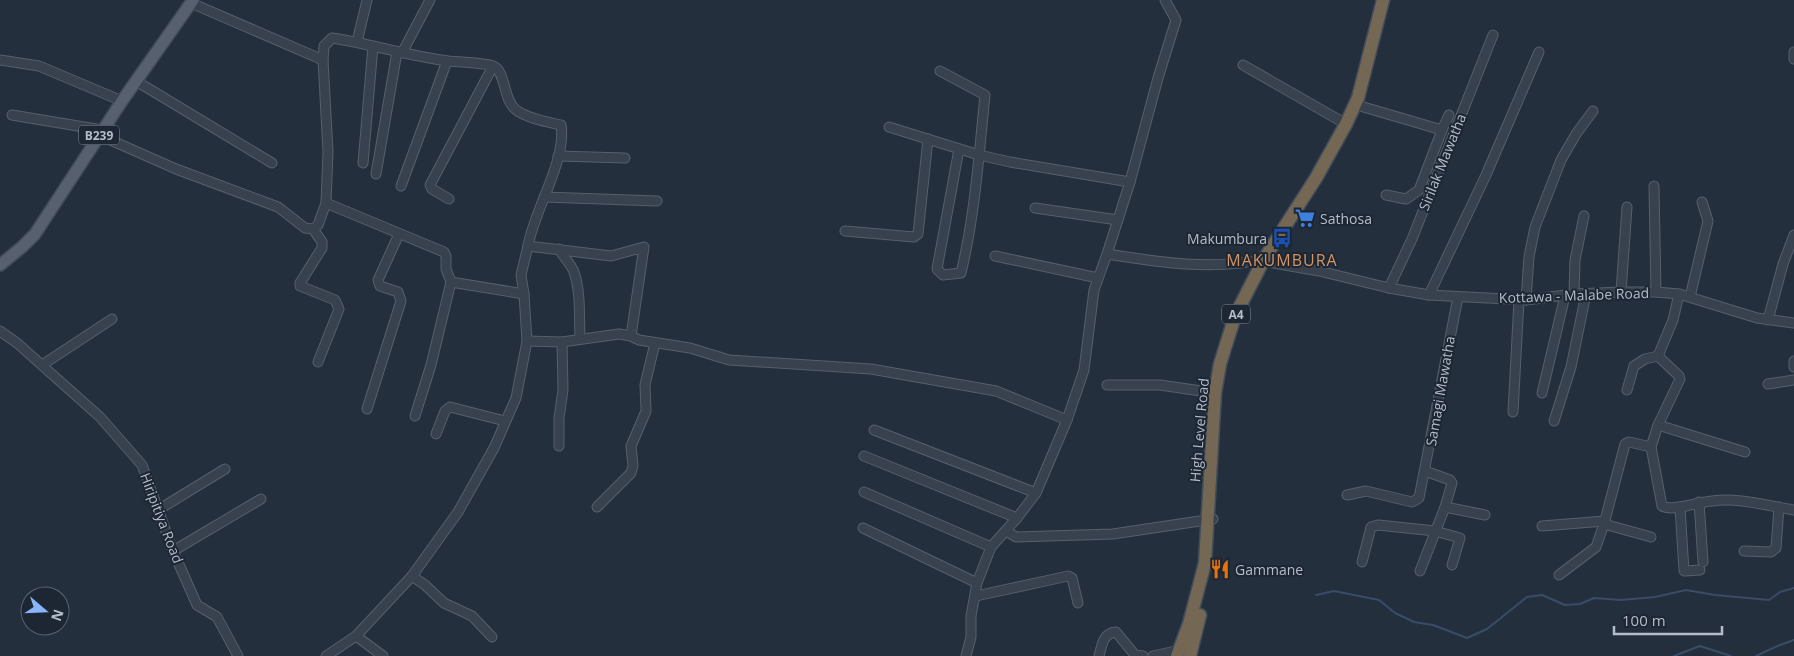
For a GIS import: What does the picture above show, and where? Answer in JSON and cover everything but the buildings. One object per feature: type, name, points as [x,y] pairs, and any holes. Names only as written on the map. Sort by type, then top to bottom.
[{"type":"highway","name":"High Level Road","points":[[1182,654],[1206,592],[1215,393],[1220,364],[1235,316],[1316,178],[1358,98],[1384,0]]},
{"type":"highway","name":"High Level Road","points":[[1210,519],[1220,393],[1225,365],[1240,318],[1266,261],[1320,181],[1360,106],[1389,0]]},
{"type":"main road","name":"B239","points":[[0,265],[22,247],[34,234],[122,100],[192,1]]},
{"type":"street","points":[[357,42],[367,0]]},
{"type":"street","points":[[376,174],[400,52],[430,0]]},
{"type":"street","points":[[966,656],[971,637],[971,616],[977,583],[991,548],[1036,493],[1067,420],[1084,370],[1094,290],[1130,182],[1176,20],[1165,0]]},
{"type":"street","points":[[192,1],[323,60]]},
{"type":"street","name":"Sirilak Mawatha","points":[[1389,288],[1412,239],[1493,35]]},
{"type":"street","points":[[12,115],[100,133],[176,168],[278,206],[305,228],[313,229],[318,225],[326,203],[328,152],[323,60],[324,46],[332,38],[447,61],[494,66],[500,71],[508,100],[515,109],[533,117],[561,125],[563,136],[558,156],[530,230],[521,275],[527,341],[516,398],[494,448],[458,512],[412,576],[356,636],[326,656]]},
{"type":"street","points":[[363,163],[373,46]]},
{"type":"street","points":[[1429,295],[1486,175],[1539,52]]},
{"type":"street","points":[[1794,52],[1794,58]]},
{"type":"street","points":[[0,60],[39,66],[122,100]]},
{"type":"street","points":[[401,186],[447,61]]},
{"type":"street","points":[[1243,65],[1346,124]]},
{"type":"street","points":[[449,200],[432,189],[430,185],[494,66]]},
{"type":"street","points":[[940,71],[985,95],[968,246],[961,273],[943,275],[937,269],[959,149]]},
{"type":"street","points":[[136,80],[272,164]]},
{"type":"street","points":[[1360,106],[1442,130]]},
{"type":"street","points":[[1514,412],[1523,300],[1535,227],[1560,160],[1576,134],[1594,111]]},
{"type":"street","points":[[1386,195],[1406,199],[1419,190],[1449,115]]},
{"type":"street","points":[[889,127],[979,155],[1130,182]]},
{"type":"street","points":[[845,231],[914,237],[918,234],[928,139]]},
{"type":"street","points":[[558,156],[625,158]]},
{"type":"street","points":[[1654,186],[1656,292]]},
{"type":"street","points":[[544,197],[657,201]]},
{"type":"street","points":[[1690,297],[1708,221],[1702,202]]},
{"type":"street","points":[[326,203],[444,252],[446,256],[446,269],[451,282],[431,365],[414,416]]},
{"type":"street","points":[[1621,292],[1626,206]]},
{"type":"street","points":[[1035,208],[1118,220]]},
{"type":"street","points":[[1574,294],[1575,260],[1584,216]]},
{"type":"street","points":[[313,229],[322,242],[322,248],[300,283],[300,286],[335,300],[339,309],[318,362]]},
{"type":"street","points":[[367,408],[401,301],[398,292],[380,286],[378,280],[399,234]]},
{"type":"street","points":[[1768,320],[1783,264],[1794,235]]},
{"type":"street","points":[[528,246],[611,256],[644,247],[631,336]]},
{"type":"street","points":[[559,249],[564,259],[574,271],[578,298],[580,338]]},
{"type":"street","name":"Kottawa - Malabe Road","points":[[1107,254],[1186,264],[1231,264],[1266,261],[1318,270],[1389,288],[1429,295],[1523,300],[1574,294],[1621,292],[1679,294],[1768,320],[1794,323]]},
{"type":"street","points":[[995,256],[1098,278]]},
{"type":"street","points":[[451,282],[524,294]]},
{"type":"street","points":[[1554,421],[1571,368],[1586,294]]},
{"type":"street","points":[[1658,356],[1673,320],[1679,294]]},
{"type":"street","points":[[1542,393],[1565,296]]},
{"type":"street","name":"Samagi Mawatha","points":[[1347,495],[1366,491],[1412,502],[1419,498],[1442,370],[1458,297]]},
{"type":"street","points":[[42,365],[112,319]]},
{"type":"street","name":"Hiripitiya Road","points":[[0,331],[17,343],[100,417],[142,465],[173,550],[197,605],[217,617],[238,656]]},
{"type":"street","points":[[527,341],[562,342],[619,334],[631,336],[639,340],[690,348],[729,360],[871,369],[996,391],[1067,420]]},
{"type":"street","points":[[559,446],[559,418],[563,390],[562,342]]},
{"type":"street","points":[[597,507],[631,473],[633,466],[632,446],[646,411],[646,385],[655,343]]},
{"type":"street","points":[[1626,390],[1634,366],[1646,359],[1658,356]]},
{"type":"street","points":[[1658,356],[1679,376],[1680,380],[1658,425],[1651,447],[1662,506],[1664,508],[1680,507],[1699,502],[1727,499],[1794,510]]},
{"type":"street","points":[[1794,361],[1794,366]]},
{"type":"street","points":[[1768,384],[1794,380]]},
{"type":"street","points":[[1107,385],[1160,385],[1215,393]]},
{"type":"street","points":[[436,434],[445,411],[450,407],[505,421]]},
{"type":"street","points":[[1658,425],[1745,452]]},
{"type":"street","points":[[874,430],[1036,493]]},
{"type":"street","points":[[1559,575],[1596,547],[1625,444],[1629,442],[1651,447]]},
{"type":"street","points":[[864,456],[1017,518]]},
{"type":"street","points":[[158,510],[225,469]]},
{"type":"street","points":[[1420,571],[1445,507],[1452,483],[1450,480],[1425,471]]},
{"type":"street","points":[[864,492],[991,548]]},
{"type":"street","points":[[173,550],[261,499]]},
{"type":"street","points":[[1680,507],[1684,571],[1701,566],[1699,502]]},
{"type":"street","points":[[1445,507],[1485,515]]},
{"type":"street","points":[[1744,551],[1771,552],[1776,548],[1779,508]]},
{"type":"street","points":[[1006,531],[1016,537],[1113,534],[1210,519]]},
{"type":"street","points":[[1542,526],[1604,522],[1651,537]]},
{"type":"street","points":[[1362,562],[1371,527],[1378,525],[1435,531],[1460,538],[1452,565]]},
{"type":"street","points":[[863,528],[977,583]]},
{"type":"street","points":[[412,576],[425,585],[444,604],[472,616],[492,637]]},
{"type":"street","points":[[976,596],[1068,576],[1072,578],[1078,603]]},
{"type":"street","points":[[1099,656],[1105,637],[1110,633],[1116,632],[1135,656],[1143,656]]},
{"type":"street","points":[[356,636],[384,656]]},
{"type":"street","points":[[1153,656],[1182,654]]},
{"type":"waterway","points":[[1316,595],[1334,591],[1379,600],[1395,613],[1414,622],[1433,625],[1467,638],[1487,629],[1527,597],[1542,595],[1565,605],[1580,604],[1594,598],[1621,600],[1655,597],[1686,590],[1769,600],[1780,592],[1794,588]]},
{"type":"waterway","points":[[1756,656],[1794,640]]},
{"type":"waterway","points":[[1674,656],[1700,646],[1731,656]]},
{"type":"place","name":"Sathosa","points":[[1305,218]]},
{"type":"place","name":"Makumbura","points":[[1282,238]]},
{"type":"place","name":"Gammane","points":[[1220,569]]},
{"type":"district","name":"MAKUMBURA","points":[[1282,260]]}]
